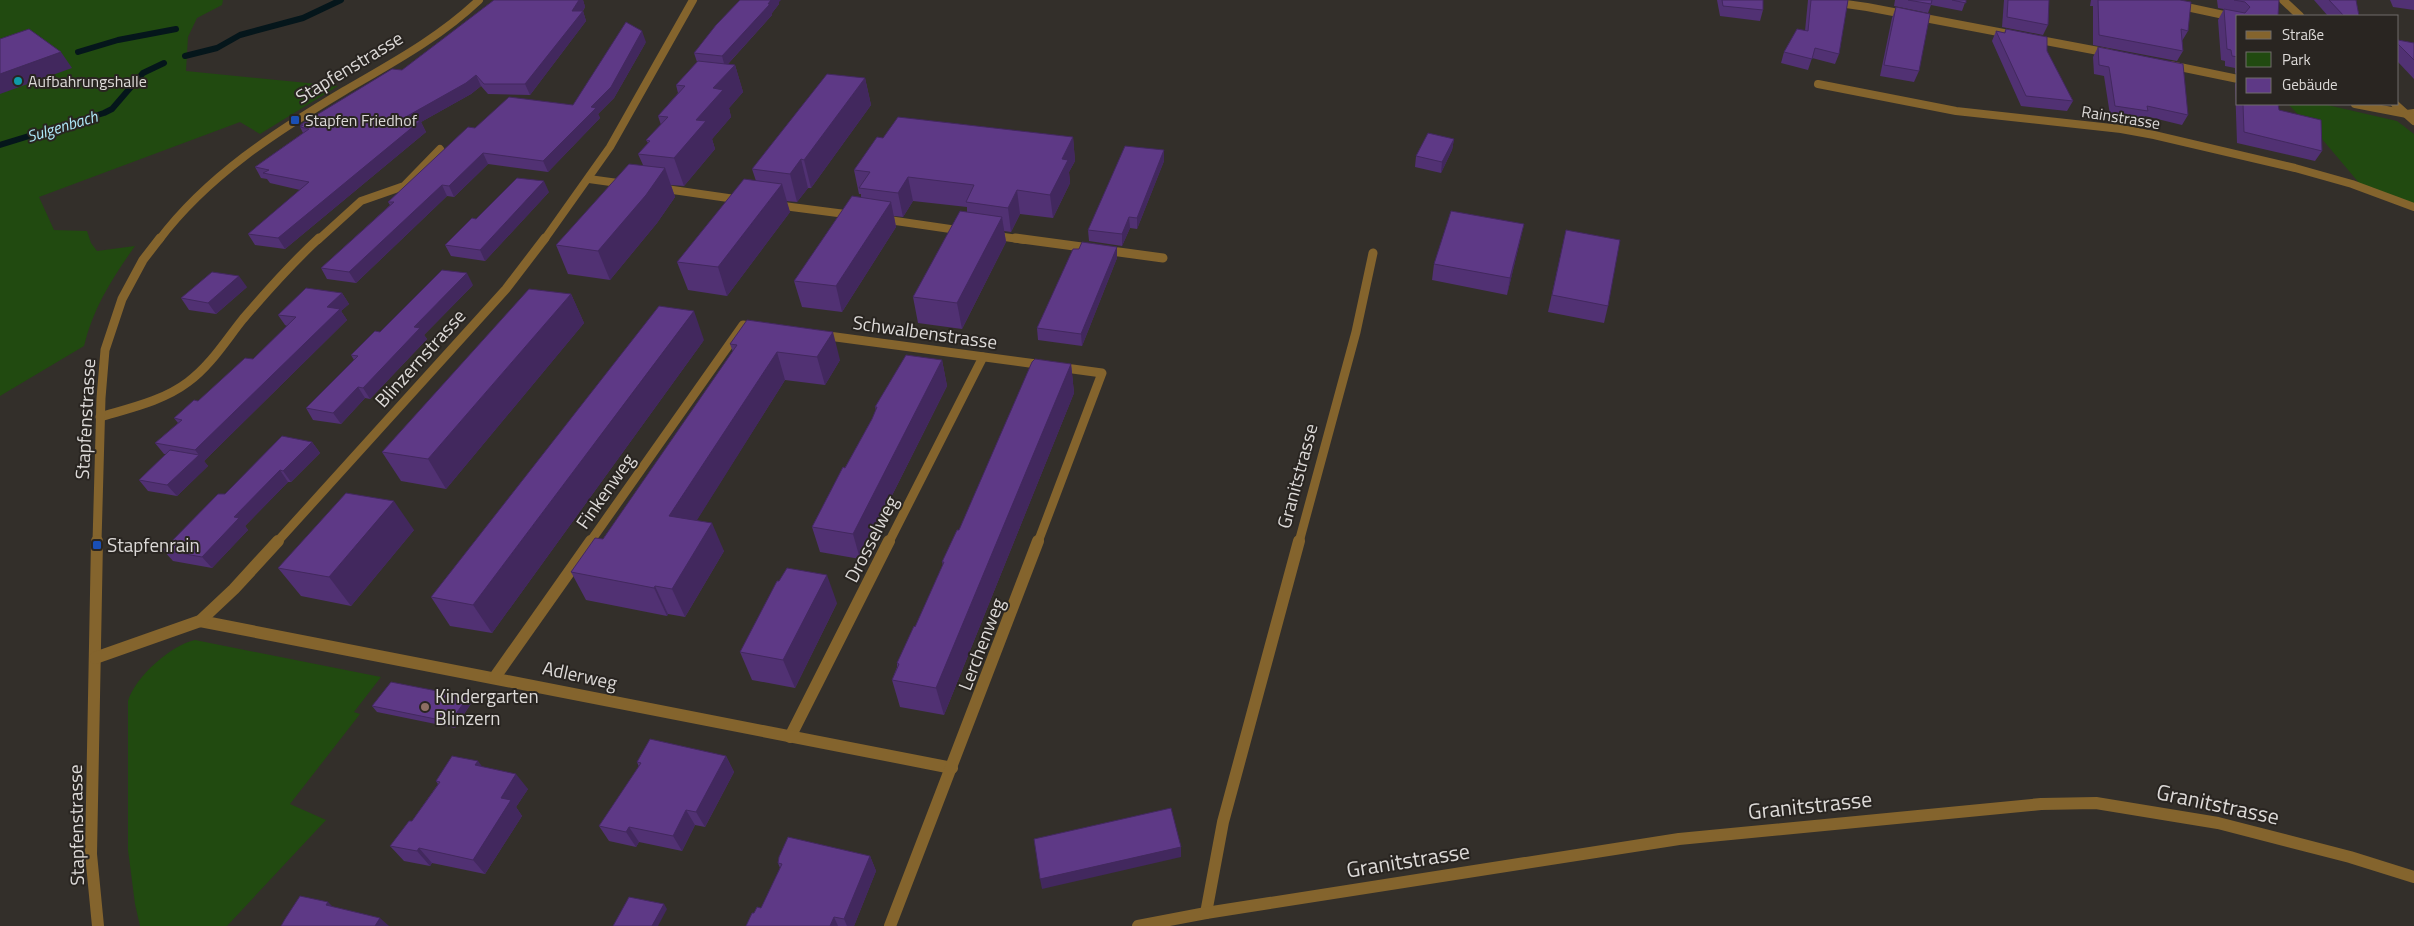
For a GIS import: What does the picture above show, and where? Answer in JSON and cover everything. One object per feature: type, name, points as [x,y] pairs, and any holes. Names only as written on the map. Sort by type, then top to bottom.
[{"type":"street","name":"Stapfenstrasse","points":[[98,926],[91,854],[100,416],[102,374],[107,343],[116,310],[130,281],[146,256],[180,214],[214,180],[253,149],[295,120],[436,36],[480,0]]},
{"type":"street","name":"Blinzernstrasse","points":[[95,658],[200,620],[234,588],[506,289],[589,179],[610,147],[693,0]]},
{"type":"street","points":[[1818,0],[1867,7],[2018,35]]},
{"type":"street","points":[[2154,0],[2236,18]]},
{"type":"street","points":[[2283,0],[2299,15]]},
{"type":"street","points":[[2027,37],[2112,54]]},
{"type":"street","points":[[2161,63],[2236,79]]},
{"type":"street","name":"Rainstrasse","points":[[1818,84],[1956,112],[2121,129],[2161,137],[2295,168],[2352,184],[2414,207]]},
{"type":"street","points":[[2361,105],[2410,114]]},
{"type":"street","points":[[2396,105],[2410,114],[2414,121]]},
{"type":"street","points":[[100,416],[148,403],[188,382],[214,357],[243,319],[300,255],[362,201],[404,186],[440,149]]},
{"type":"street","points":[[589,179],[636,185]]},
{"type":"street","points":[[646,187],[752,201]]},
{"type":"street","points":[[771,204],[861,216]]},
{"type":"street","points":[[871,218],[1163,258]]},
{"type":"street","name":"Granitstrasse","points":[[1206,912],[1222,822],[1356,332],[1373,253]]},
{"type":"street","name":"Finkenweg","points":[[495,677],[743,325],[763,327]]},
{"type":"street","name":"Schwalbenstrasse","points":[[812,334],[1102,373]]},
{"type":"street","name":"Drosselweg","points":[[790,737],[983,357]]},
{"type":"street","name":"Lerchenweg","points":[[890,926],[1102,373]]},
{"type":"street","name":"Adlerweg","points":[[200,620],[952,768]]},
{"type":"street","name":"Granitstrasse","points":[[1138,926],[1206,912],[1679,839],[2041,804],[2096,803],[2218,823],[2350,857],[2414,877]]},
{"type":"green space","points":[[0,0],[223,0],[222,5],[197,18],[188,37],[186,71],[338,86],[260,134],[240,122],[39,197],[54,230],[87,231],[91,243],[97,251],[135,246],[119,269],[98,306],[84,346],[0,396]]},
{"type":"green space","points":[[2289,105],[2327,105],[2397,121],[2414,134],[2414,205],[2360,184],[2322,139]]},
{"type":"green space","points":[[195,640],[381,677],[354,712],[360,714],[290,804],[326,820],[227,926],[140,926],[135,904],[128,850],[128,701],[138,682],[155,663],[175,648]]},
{"type":"building","points":[[494,0],[579,0],[572,11],[583,11],[525,84],[484,84],[476,75],[466,83],[402,119],[420,121],[278,238],[248,234],[309,182],[263,173],[269,170],[255,167],[309,129],[300,127],[303,125],[300,125],[392,69],[402,70]]},
{"type":"building","points":[[740,0],[771,0],[768,4],[770,4],[722,56],[694,53],[716,25]]},
{"type":"building","points":[[1722,0],[1763,0],[1763,10],[1723,6]]},
{"type":"building","points":[[1811,0],[1848,0],[1839,54],[1815,48],[1812,59],[1784,52],[1797,29],[1808,31]]},
{"type":"building","points":[[1908,0],[1932,0],[1931,4]]},
{"type":"building","points":[[1952,0],[1966,0],[1966,3]]},
{"type":"building","points":[[2008,0],[2049,0],[2048,25],[2007,17]]},
{"type":"building","points":[[2098,0],[2180,0],[2191,2],[2188,31],[2181,29],[2183,51],[2099,35]]},
{"type":"building","points":[[2234,0],[2279,0],[2278,15],[2236,15],[2236,57],[2232,56],[2231,50],[2227,49],[2224,9],[2245,13],[2250,7],[2245,2]]},
{"type":"building","points":[[2329,0],[2356,0],[2359,15],[2343,15]]},
{"type":"building","points":[[1896,7],[1930,14],[1919,71],[1884,65]]},
{"type":"building","points":[[626,22],[642,31],[611,87],[591,107],[596,108],[543,161],[483,153],[449,186],[442,185],[349,272],[321,268],[394,202],[388,202],[468,127],[475,128],[509,97],[573,105]]},
{"type":"building","points":[[29,29],[61,52],[0,74],[0,39]]},
{"type":"building","points":[[2006,29],[2047,37],[2047,51],[2073,101],[2026,96],[1996,31],[2005,33]]},
{"type":"building","points":[[2399,40],[2414,43],[2414,60],[2399,45]]},
{"type":"building","points":[[2098,47],[2183,64],[2188,115],[2147,106],[2148,111],[2115,106],[2109,67],[2099,65]]},
{"type":"building","points":[[698,61],[735,65],[713,88],[723,90],[696,120],[706,121],[674,158],[638,154],[650,141],[646,140],[668,117],[658,116],[685,86],[676,85]]},
{"type":"building","points":[[827,74],[865,78],[804,160],[801,159],[790,174],[752,169]]},
{"type":"building","points":[[2243,105],[2278,105],[2279,110],[2321,120],[2322,151],[2244,132]]},
{"type":"building","points":[[898,117],[1073,137],[1062,159],[1068,160],[1050,195],[1017,190],[1008,208],[966,202],[974,185],[908,177],[898,193],[859,188],[870,172],[854,170],[877,137],[883,138]]},
{"type":"building","points":[[1428,133],[1454,139],[1442,162],[1416,156]]},
{"type":"building","points":[[1125,146],[1164,150],[1137,218],[1129,217],[1122,234],[1088,230]]},
{"type":"building","points":[[629,164],[665,168],[646,195],[598,251],[556,245]]},
{"type":"building","points":[[517,178],[544,181],[480,250],[445,245],[472,218],[476,219]]},
{"type":"building","points":[[744,179],[782,184],[718,267],[677,262]]},
{"type":"building","points":[[852,196],[891,202],[836,286],[794,281]]},
{"type":"building","points":[[960,211],[1002,217],[957,303],[913,297]]},
{"type":"building","points":[[1451,211],[1524,224],[1510,278],[1434,264]]},
{"type":"building","points":[[1566,230],[1620,240],[1608,306],[1552,295]]},
{"type":"building","points":[[1082,242],[1117,247],[1081,334],[1037,328],[1073,249],[1079,249]]},
{"type":"building","points":[[442,270],[467,273],[414,327],[420,328],[363,388],[358,387],[333,413],[306,408],[358,356],[351,355],[375,331],[380,332]]},
{"type":"building","points":[[212,272],[239,276],[208,303],[181,298]]},
{"type":"building","points":[[306,288],[342,293],[327,307],[340,309],[195,450],[155,443],[182,420],[174,418],[194,400],[198,401],[245,358],[253,359],[296,317],[278,315]]},
{"type":"building","points":[[529,289],[571,294],[428,459],[382,452]]},
{"type":"building","points":[[659,306],[694,311],[473,605],[431,597]]},
{"type":"building","points":[[747,320],[833,332],[817,357],[777,352],[669,516],[712,523],[672,589],[655,586],[654,588],[571,572],[595,538],[603,539],[737,345],[730,344]]},
{"type":"building","points":[[906,355],[942,360],[853,534],[812,527],[843,467],[845,468],[872,419],[877,407],[875,407]]},
{"type":"building","points":[[1035,359],[1071,364],[936,688],[892,680],[899,664],[897,663],[915,627],[944,562],[942,562],[957,530],[959,530],[1032,362]]},
{"type":"building","points":[[282,436],[312,442],[283,471],[280,470],[234,517],[239,518],[202,557],[163,550],[218,494],[225,494]]},
{"type":"building","points":[[170,450],[199,455],[167,485],[139,480]]},
{"type":"building","points":[[346,493],[394,501],[329,577],[278,568]]},
{"type":"building","points":[[787,568],[827,575],[783,660],[740,652],[777,581],[779,581]]},
{"type":"building","name":"Kindergarten Blinzern","points":[[391,682],[468,697],[450,722],[372,706]]},
{"type":"building","points":[[650,739],[726,756],[696,812],[686,810],[673,836],[629,827],[626,832],[599,826],[641,763],[637,762]]},
{"type":"building","points":[[452,756],[478,761],[475,765],[516,774],[501,798],[511,800],[473,860],[419,848],[417,851],[390,846],[409,821],[412,821],[440,782],[436,781]]},
{"type":"building","points":[[1171,808],[1181,847],[1040,879],[1034,839]]},
{"type":"building","points":[[788,837],[870,856],[844,919],[834,917],[830,926],[746,926],[757,907],[761,908],[782,864],[778,863],[779,857]]},
{"type":"building","points":[[300,896],[328,902],[326,905],[380,918],[375,926],[281,926]]},
{"type":"building","points":[[629,897],[664,904],[652,926],[613,926]]},
{"type":"waterway","name":"Sulgenbach","points":[[185,56],[217,48],[240,35],[303,18],[341,0]]},
{"type":"waterway","points":[[78,52],[118,40],[176,29]]},
{"type":"waterway","name":"Sulgenbach","points":[[0,145],[104,113],[112,109],[143,73],[164,63]]},
{"type":"place","name":"Aufbahrungshalle","points":[[18,81]]},
{"type":"place","name":"Stapfen Friedhof","points":[[295,120]]},
{"type":"place","name":"Stapfenrain","points":[[97,545]]},
{"type":"place","name":"Kindergarten Blinzern","points":[[425,707]]}]
